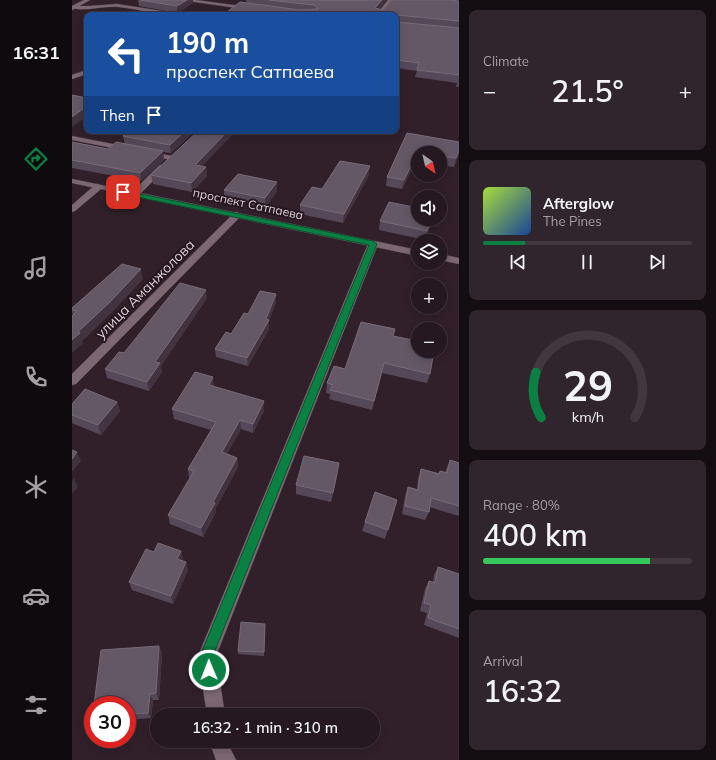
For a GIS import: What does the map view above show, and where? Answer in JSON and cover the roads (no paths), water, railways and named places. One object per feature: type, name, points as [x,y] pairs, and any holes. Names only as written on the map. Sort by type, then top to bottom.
[{"type":"street","points":[[73,8],[88,0]]},
{"type":"street","points":[[183,0],[217,2],[255,8],[250,12]]},
{"type":"street","points":[[381,12],[391,0]]},
{"type":"street","points":[[73,8],[117,5],[158,12]]},
{"type":"street","points":[[72,77],[84,73]]},
{"type":"street","points":[[72,138],[137,151],[175,155],[135,194]]},
{"type":"street","name":"проспект Сатпаева","points":[[72,181],[411,252]]},
{"type":"street","points":[[72,209],[98,187]]},
{"type":"street","name":"улица Аманжолова","points":[[72,381],[237,215]]},
{"type":"street","points":[[215,708],[207,656],[373,244]]},
{"type":"street","points":[[447,258],[459,261]]},
{"type":"street","points":[[221,748],[226,760]]}]
